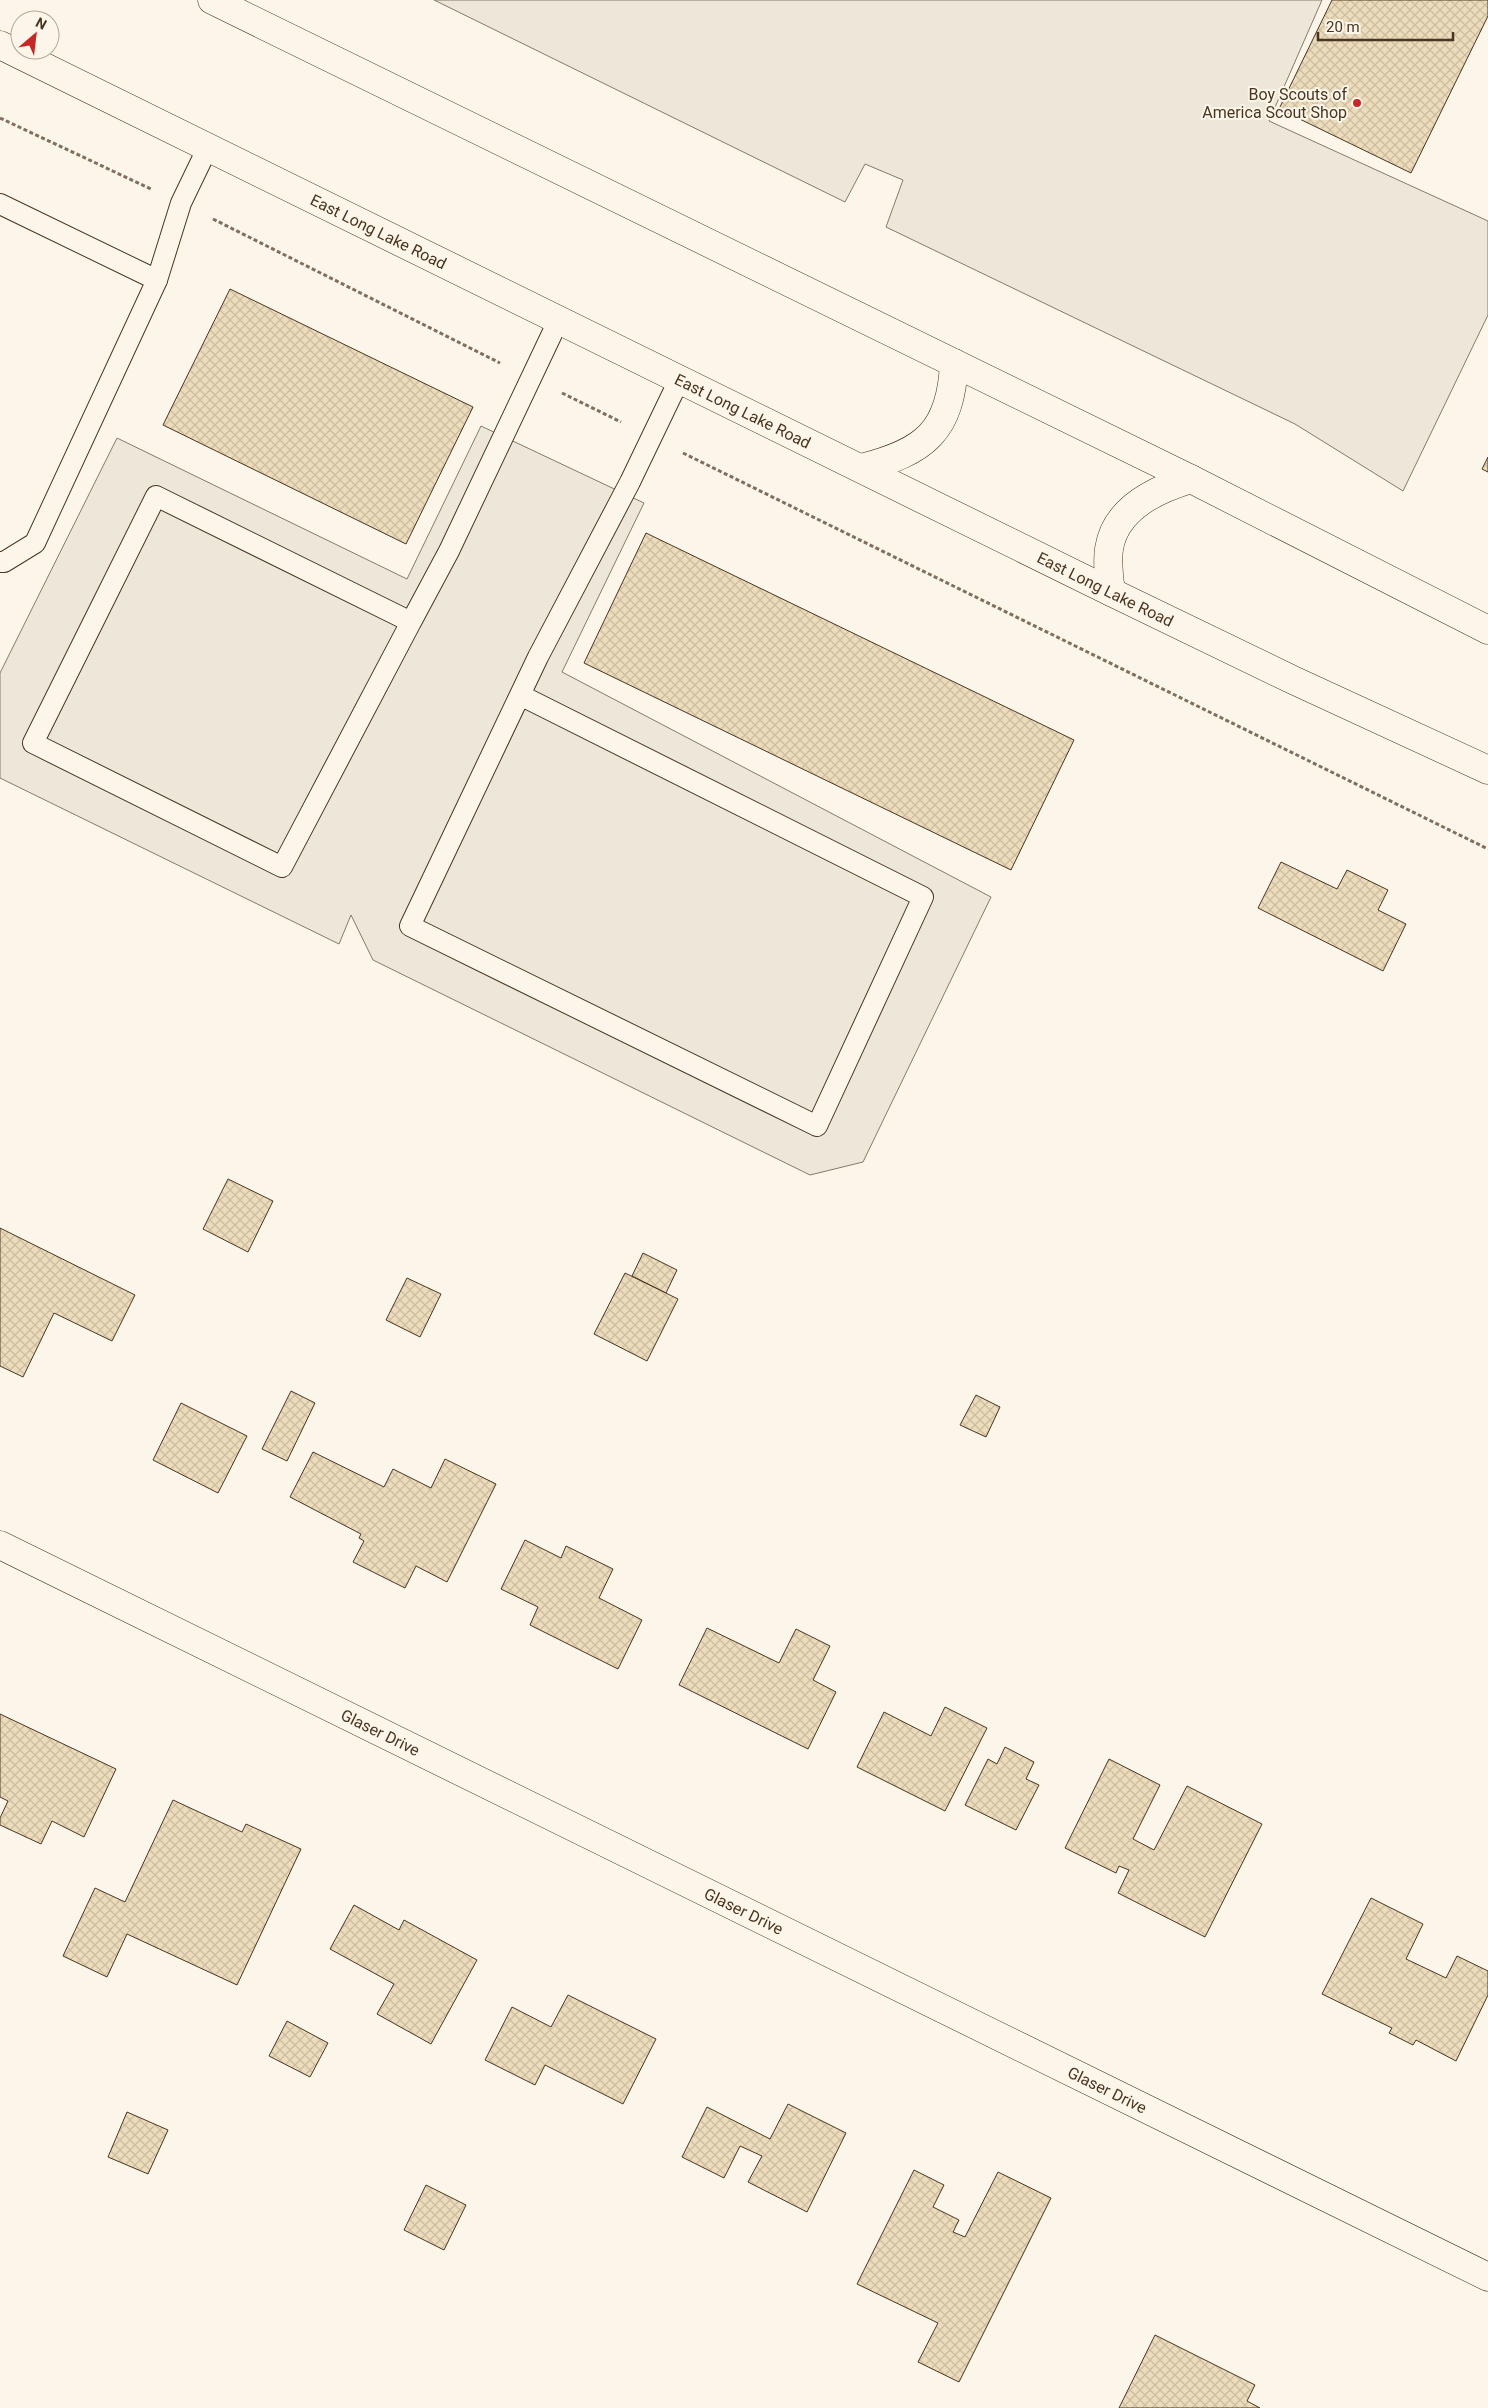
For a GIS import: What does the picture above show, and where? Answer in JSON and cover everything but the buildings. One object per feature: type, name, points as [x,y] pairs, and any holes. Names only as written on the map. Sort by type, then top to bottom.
[{"type":"main road","points":[[212,0],[1191,479],[1488,630]]},
{"type":"main road","name":"East Long Lake Road","points":[[0,45],[680,378],[1111,592],[1293,680],[1488,770]]},
{"type":"main road","points":[[861,468],[894,460],[915,450],[940,424],[953,389],[954,363]]},
{"type":"main road","points":[[1111,592],[1108,567],[1109,547],[1117,528],[1132,509],[1147,496],[1166,486],[1191,479]]},
{"type":"main road","name":"Glaser Drive","points":[[0,1546],[1488,2277]]},
{"type":"lane","points":[[0,562],[4,562],[35,543],[157,280],[181,203],[208,147]]},
{"type":"lane","points":[[0,204],[157,280]]},
{"type":"lane","points":[[411,622],[156,496],[34,743],[282,867],[449,551],[559,319]]},
{"type":"lane","points":[[520,695],[923,897],[817,1126],[410,926],[520,695],[652,438],[680,378]]},
{"type":"path","points":[[0,118],[181,203],[652,438],[1488,849]]},
{"type":"shaded area","points":[[434,0],[1322,0],[1269,121],[1488,221],[1488,315],[1403,491],[1295,424],[886,227],[903,180],[865,164],[845,202]]},
{"type":"shaded area","points":[[481,426],[644,503],[562,672],[991,897],[863,1162],[810,1175],[373,960],[351,915],[339,944],[0,778],[0,673],[117,438],[407,579]]},
{"type":"place","name":"Boy Scouts of America Scout Shop","points":[[1357,103]]}]
